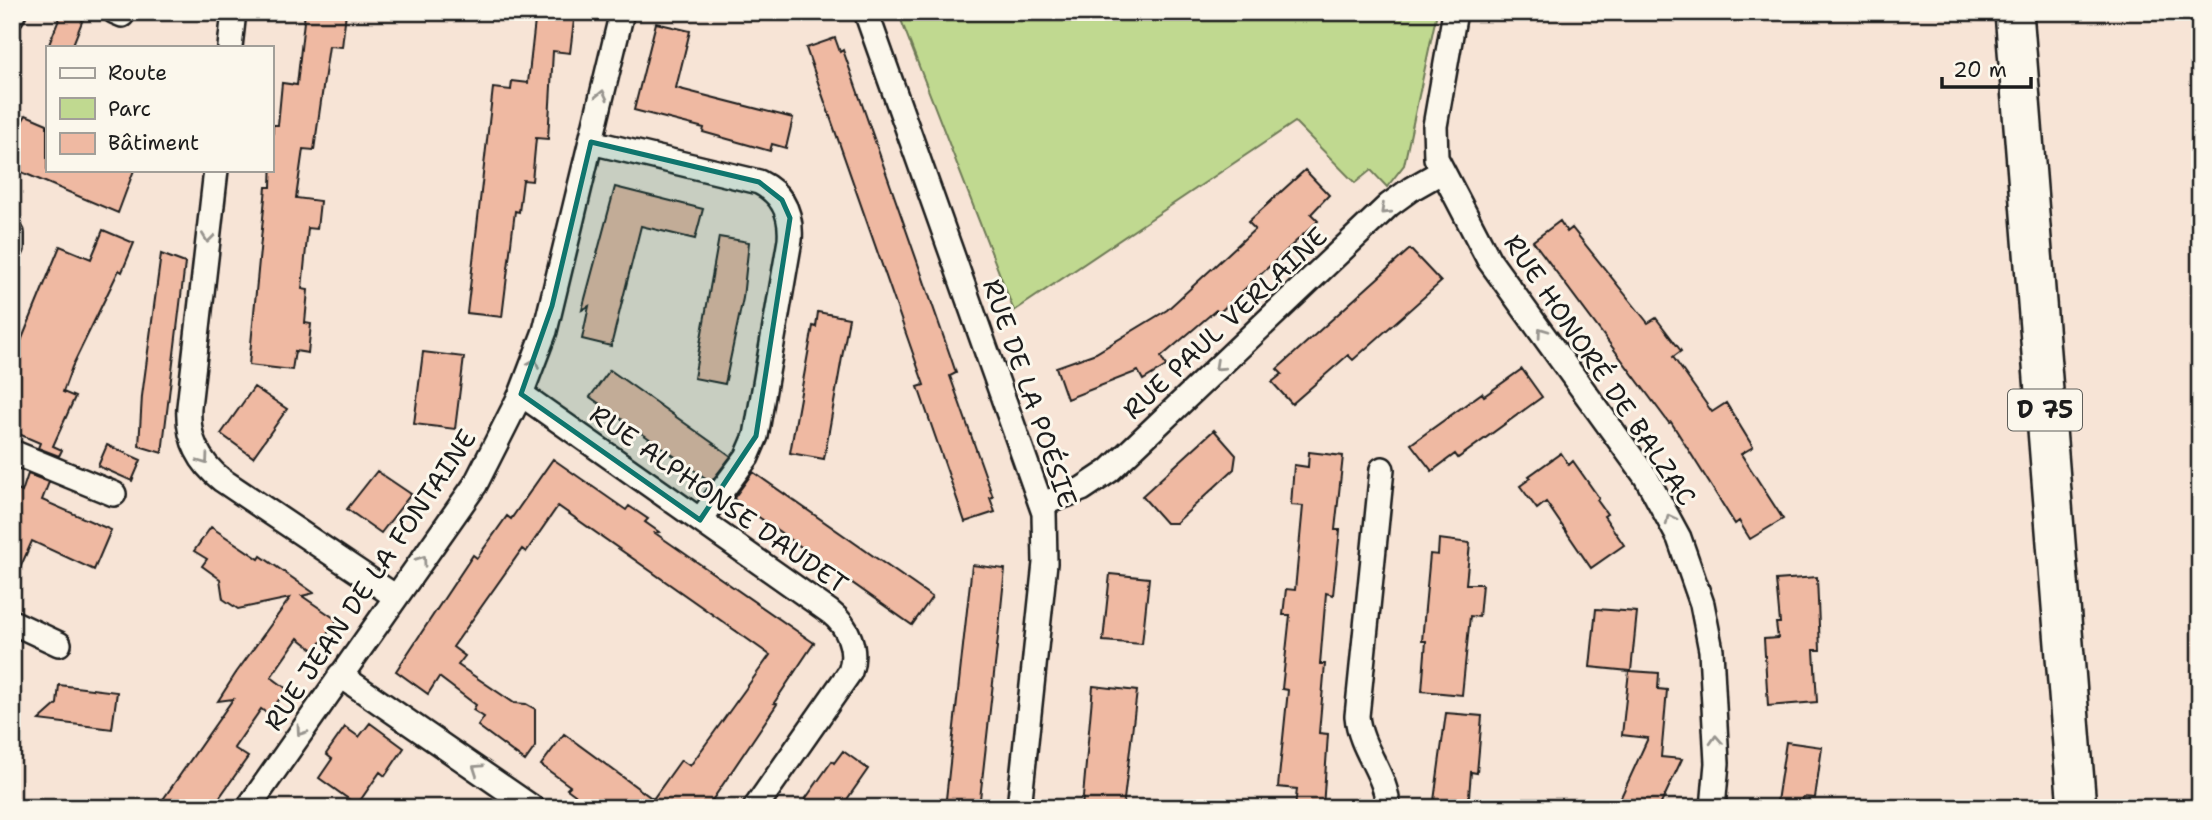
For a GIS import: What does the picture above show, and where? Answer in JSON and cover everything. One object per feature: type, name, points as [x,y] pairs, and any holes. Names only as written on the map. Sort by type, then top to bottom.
[{"type":"main road","name":"D 75","points":[[2014,12],[2077,808]]},
{"type":"street","points":[[230,46],[234,12]]},
{"type":"street","name":"RUE JEAN DE LA FONTAINE","points":[[248,808],[475,485],[521,394],[552,306],[622,12]]},
{"type":"street","name":"RUE DE LA POÉSIE","points":[[866,12],[1042,505],[1046,526],[1045,563],[1019,808]]},
{"type":"street","name":"RUE HONORÉ DE BALZAC","points":[[1455,12],[1435,126],[1435,151],[1441,172],[1489,260],[1646,477],[1679,538],[1702,604],[1711,650],[1717,763],[1713,808]]},
{"type":"street","points":[[591,142],[759,182],[782,200],[790,218],[790,240],[757,436],[747,457],[700,520]]},
{"type":"street","points":[[216,172],[189,407],[192,442],[205,464],[222,480],[396,597]]},
{"type":"street","name":"RUE PAUL VERLAINE","points":[[1042,505],[1082,489],[1109,471],[1389,205],[1441,172]]},
{"type":"street","points":[[12,234],[12,248]]},
{"type":"street","name":"RUE ALPHONSE DAUDET","points":[[521,394],[839,619],[852,643],[850,672],[755,808]]},
{"type":"street","points":[[12,452],[114,494]]},
{"type":"street","points":[[1382,469],[1357,716],[1361,740],[1384,785],[1388,808]]},
{"type":"street","points":[[12,622],[59,644]]},
{"type":"street","points":[[340,675],[533,808]]},
{"type":"highlighted area","points":[[591,142],[759,182],[782,200],[790,218],[756,436],[700,520],[521,394],[552,306]]},
{"type":"green space","points":[[898,12],[1437,12],[1404,165],[1387,187],[1371,170],[1355,183],[1295,122],[1014,311]]},
{"type":"building","points":[[62,12],[83,19],[72,46],[48,46]]},
{"type":"building","points":[[305,12],[346,12],[342,47],[329,46],[314,150],[303,149],[296,198],[320,201],[317,229],[308,228],[302,289],[308,290],[305,323],[311,324],[308,353],[295,351],[292,370],[249,365],[266,187],[271,187],[273,172],[273,125],[278,125],[282,83],[297,85]]},
{"type":"building","points":[[536,12],[575,12],[570,53],[553,51],[548,139],[536,138],[532,181],[523,180],[519,212],[515,211],[502,317],[467,313],[493,88],[511,90],[512,81],[528,83]]},
{"type":"building","points":[[656,23],[690,31],[676,88],[793,118],[786,148],[772,144],[770,151],[703,132],[704,128],[634,110]]},
{"type":"building","points":[[835,38],[840,52],[843,50],[951,358],[956,373],[950,376],[993,497],[990,498],[995,512],[965,522],[918,387],[924,385],[806,48]]},
{"type":"building","points":[[12,115],[23,120],[26,115],[46,124],[46,172],[133,172],[118,213],[12,168]]},
{"type":"building","points":[[1305,170],[1329,195],[1311,214],[1318,221],[1219,313],[1216,310],[1161,357],[1166,366],[1143,380],[1138,371],[1067,399],[1056,367],[1096,353],[1167,310],[1255,229],[1248,222]]},
{"type":"building","points":[[615,187],[703,209],[695,239],[641,226],[611,346],[582,339],[589,306],[582,310]]},
{"type":"building","points":[[1560,221],[1567,232],[1572,228],[1648,323],[1656,318],[1681,351],[1673,357],[1712,412],[1726,403],[1753,447],[1741,454],[1783,519],[1750,539],[1739,521],[1735,524],[1671,422],[1669,423],[1533,241]]},
{"type":"building","points":[[103,230],[134,243],[122,272],[119,270],[72,367],[63,392],[75,397],[53,446],[62,450],[59,456],[38,448],[40,443],[12,431],[12,363],[60,246],[91,259]]},
{"type":"building","points":[[719,237],[749,242],[743,298],[725,384],[694,378]]},
{"type":"building","points":[[1410,249],[1441,282],[1353,360],[1348,355],[1292,404],[1272,382],[1282,374],[1277,369]]},
{"type":"building","points":[[161,254],[185,263],[162,453],[139,446],[142,396]]},
{"type":"building","points":[[818,312],[849,318],[824,459],[790,453],[813,326],[816,327]]},
{"type":"building","points":[[423,352],[464,357],[455,429],[414,424]]},
{"type":"building","points":[[1522,369],[1542,397],[1458,458],[1455,454],[1432,471],[1411,444],[1482,393],[1484,396]]},
{"type":"building","points":[[610,370],[731,456],[711,482],[590,397]]},
{"type":"building","points":[[254,387],[287,409],[253,457],[221,434]]},
{"type":"building","points":[[1214,430],[1236,455],[1234,469],[1176,523],[1166,523],[1142,496]]},
{"type":"building","points":[[107,445],[141,460],[132,481],[98,466]]},
{"type":"building","points":[[1309,452],[1343,456],[1335,530],[1340,530],[1333,595],[1326,593],[1320,664],[1325,664],[1319,733],[1328,734],[1323,808],[1295,808],[1297,789],[1278,787],[1288,690],[1282,689],[1290,615],[1283,615],[1286,589],[1295,590],[1303,506],[1291,505],[1294,465],[1308,467]]},
{"type":"building","points":[[1561,453],[1569,465],[1573,461],[1599,498],[1597,500],[1607,514],[1604,516],[1624,545],[1591,568],[1546,502],[1537,509],[1520,486],[1531,478],[1529,476]]},
{"type":"building","points":[[553,459],[626,510],[629,506],[648,519],[645,522],[659,532],[655,533],[814,643],[774,703],[777,704],[707,808],[593,808],[567,789],[570,786],[541,765],[564,734],[653,799],[681,760],[690,766],[770,655],[558,506],[526,552],[522,549],[453,647],[465,656],[458,665],[514,703],[526,704],[535,709],[535,747],[525,761],[478,726],[484,717],[473,710],[476,705],[439,677],[428,694],[396,671],[473,555],[477,558],[507,516],[511,519]]},
{"type":"building","points":[[377,471],[411,494],[381,533],[347,509]]},
{"type":"building","points":[[753,472],[932,597],[912,625],[736,501],[734,498]]},
{"type":"building","points":[[28,474],[49,482],[42,500],[111,530],[94,570],[32,541],[12,586],[12,487],[22,492]]},
{"type":"building","points":[[211,527],[259,559],[261,556],[314,593],[302,596],[337,620],[315,651],[298,638],[271,677],[287,689],[268,714],[261,709],[234,748],[248,757],[212,808],[157,808],[233,699],[218,701],[290,598],[238,609],[223,599],[220,579],[202,566],[207,559],[194,551]]},
{"type":"building","points":[[1439,539],[1470,543],[1466,584],[1482,584],[1479,617],[1470,616],[1462,695],[1422,691],[1426,641],[1422,641],[1430,554],[1438,555]]},
{"type":"building","points":[[972,565],[1005,569],[997,647],[979,808],[945,808]]},
{"type":"building","points":[[1110,574],[1149,578],[1142,644],[1103,641]]},
{"type":"building","points":[[1817,577],[1820,650],[1814,650],[1817,702],[1768,706],[1764,639],[1778,638],[1776,623],[1780,623],[1776,580]]},
{"type":"building","points":[[1596,609],[1637,612],[1631,671],[1659,673],[1658,689],[1667,690],[1661,757],[1682,759],[1659,808],[1616,808],[1648,738],[1622,735],[1629,671],[1590,667]]},
{"type":"building","points":[[59,685],[117,692],[112,729],[39,720],[57,704]]},
{"type":"building","points":[[1093,686],[1137,691],[1123,808],[1082,808]]},
{"type":"building","points":[[1446,713],[1482,716],[1477,773],[1471,772],[1468,808],[1433,808]]},
{"type":"building","points":[[370,723],[404,748],[385,776],[380,772],[357,805],[319,778],[332,759],[326,754],[345,727],[359,737]]},
{"type":"building","points":[[1786,742],[1822,747],[1815,798],[1803,797],[1801,808],[1776,808]]},
{"type":"building","points":[[843,751],[868,769],[841,808],[799,808],[832,761],[834,763]]}]
